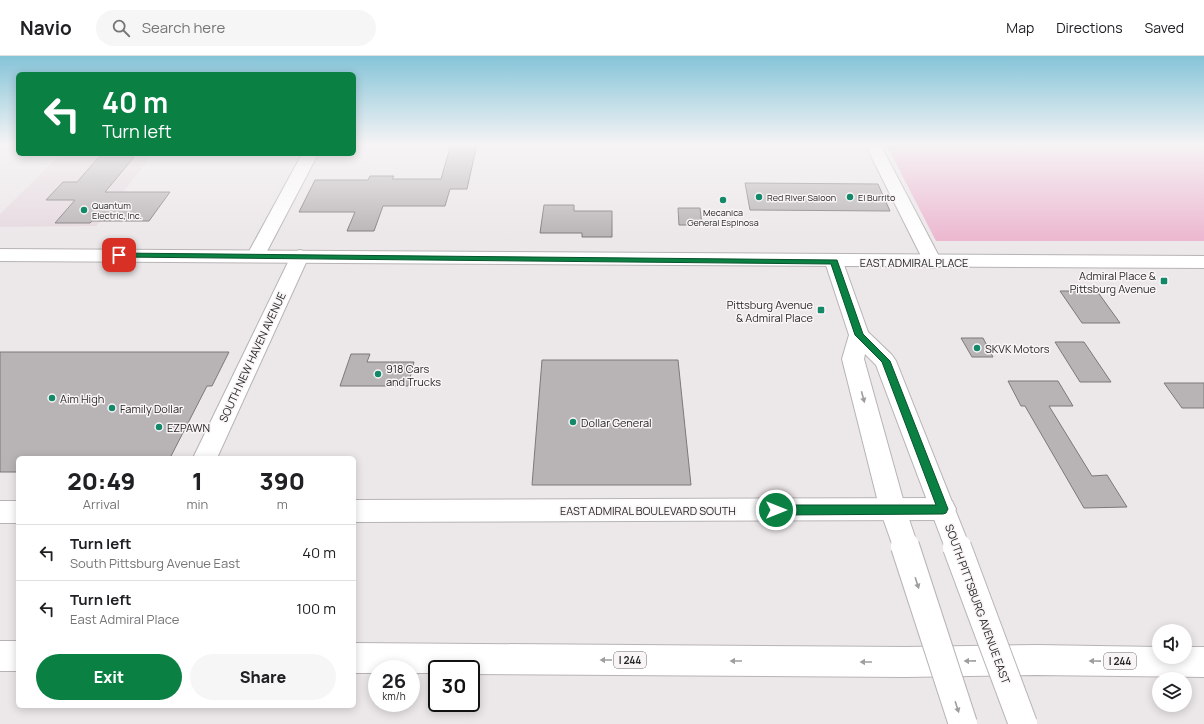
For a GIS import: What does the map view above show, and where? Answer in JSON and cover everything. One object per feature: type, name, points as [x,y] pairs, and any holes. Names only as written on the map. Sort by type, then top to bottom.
[{"type":"main road","points":[[256,255],[299,175]]},
{"type":"main road","points":[[888,175],[933,262]]},
{"type":"main road","name":"EAST ADMIRAL PLACE","points":[[0,255],[256,255],[834,262],[1204,262]]},
{"type":"main road","name":"SOUTH NEW HAVEN AVENUE","points":[[206,456],[300,256]]},
{"type":"main road","name":"SOUTH PITTSBURG AVENUE EAST","points":[[834,262],[859,335],[885,361],[943,509],[1023,724]]},
{"type":"main road","points":[[859,335],[853,359],[892,510],[962,724]]},
{"type":"main road","name":"EAST ADMIRAL BOULEVARD SOUTH","points":[[356,511],[943,509]]},
{"type":"main road","points":[[0,512],[16,512]]},
{"type":"main road","points":[[0,656],[16,656]]},
{"type":"main road","name":"I 244","points":[[356,658],[905,662],[1037,660],[1204,662]]},
{"type":"shaded area","name":"Quantum Electric, Inc.","points":[[39,175],[136,175],[96,226],[0,227],[0,214]]},
{"type":"shaded area","points":[[902,175],[1204,175],[1204,241],[936,241]]},
{"type":"building","points":[[83,175],[119,175],[105,192],[170,192],[149,221],[92,221],[90,223],[55,223],[75,200],[46,200],[63,182],[77,182]]},
{"type":"building","points":[[442,175],[470,175],[467,189],[450,189],[445,206],[383,206],[374,231],[347,231],[355,212],[299,212],[315,180],[368,180],[370,176],[394,176],[392,179],[441,179]]},
{"type":"building","points":[[745,183],[878,184],[890,211],[750,210]]},
{"type":"building","points":[[544,205],[574,205],[574,211],[612,211],[612,237],[582,237],[582,233],[540,233]]},
{"type":"building","points":[[678,208],[700,208],[702,225],[679,225]]},
{"type":"building","points":[[1060,291],[1097,291],[1120,323],[1082,323]]},
{"type":"building","name":"SKVK Motors","points":[[961,338],[983,338],[993,357],[972,357]]},
{"type":"building","points":[[1055,342],[1084,342],[1111,382],[1080,382]]},
{"type":"building","points":[[0,352],[229,352],[212,386],[207,386],[171,456],[16,456],[16,472],[0,472]]},
{"type":"building","name":"918 Cars and Trucks","points":[[351,354],[370,354],[367,362],[414,362],[408,386],[340,386]]},
{"type":"building","points":[[542,360],[678,360],[691,485],[532,485]]},
{"type":"building","points":[[1008,381],[1058,381],[1073,406],[1049,406],[1092,476],[1107,475],[1127,507],[1084,508],[1025,406],[1021,406]]},
{"type":"building","points":[[1164,383],[1204,383],[1204,408],[1182,408]]},
{"type":"place","name":"Red River Saloon","points":[[759,197]]},
{"type":"place","name":"El Burrito","points":[[850,197]]},
{"type":"place","name":"Mecanica General Espinosa","points":[[723,200]]},
{"type":"place","name":"Quantum Electric, Inc.","points":[[84,210]]},
{"type":"place","name":"Admiral Place & Pittsburg Avenue","points":[[1164,281]]},
{"type":"place","name":"Pittsburg Avenue & Admiral Place","points":[[821,310]]},
{"type":"place","name":"SKVK Motors","points":[[977,348]]},
{"type":"place","name":"918 Cars and Trucks","points":[[378,374]]},
{"type":"place","name":"Aim High","points":[[52,398]]},
{"type":"place","name":"Family Dollar","points":[[112,408]]},
{"type":"place","name":"Dollar General","points":[[573,422]]},
{"type":"place","name":"EZPAWN","points":[[159,427]]},
{"type":"route","points":[[119,255],[834,262],[859,335],[885,361],[943,509],[776,510]]}]
